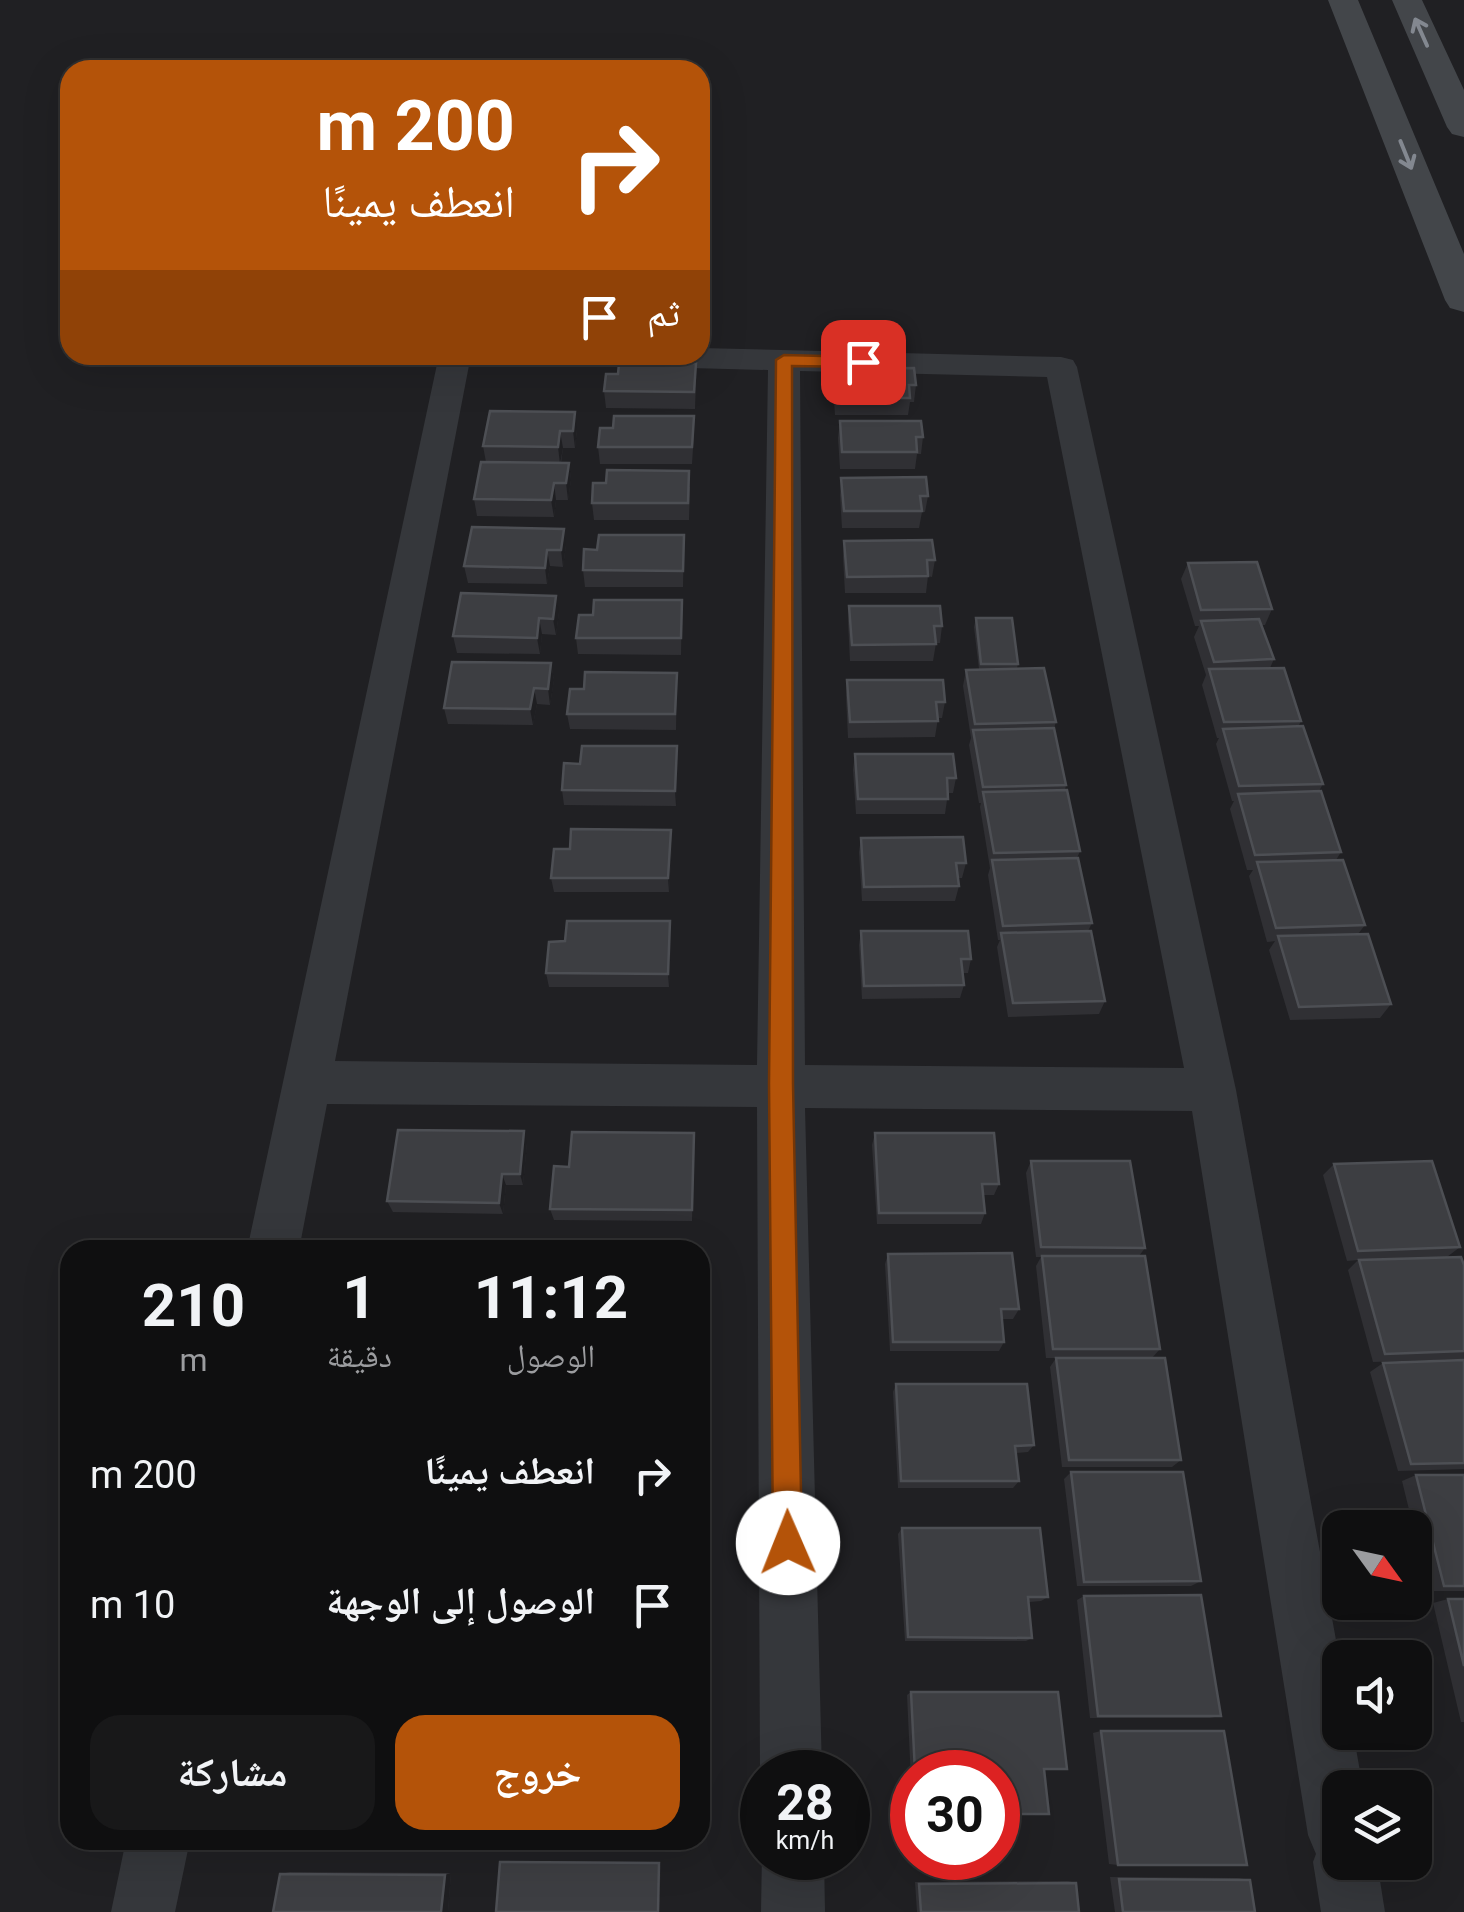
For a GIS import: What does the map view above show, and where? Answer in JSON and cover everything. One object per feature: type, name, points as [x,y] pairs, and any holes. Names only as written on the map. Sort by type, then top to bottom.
[{"type":"street","points":[[1343,0],[1464,300]]},
{"type":"street","points":[[1407,0],[1459,115]]},
{"type":"street","points":[[1384,101],[1403,97],[1459,115]]},
{"type":"street","points":[[710,358],[1061,368],[1212,1090],[1329,1770]]},
{"type":"street","points":[[784,360],[781,1084],[791,1750]]},
{"type":"street","points":[[276,1240],[453,365]]},
{"type":"street","points":[[306,1082],[1212,1090]]},
{"type":"street","points":[[143,1912],[156,1850]]},
{"type":"street","points":[[792,1880],[793,1912]]},
{"type":"street","points":[[1348,1880],[1353,1912]]},
{"type":"shaded area","points":[[0,0],[1464,0],[1464,1912],[0,1912]]},
{"type":"building","points":[[619,365],[696,365],[694,392],[604,391],[606,374],[618,374]]},
{"type":"building","points":[[914,368],[916,385],[909,385],[910,398],[837,398],[835,369]]},
{"type":"building","points":[[490,411],[575,412],[573,431],[560,431],[558,447],[483,446]]},
{"type":"building","points":[[614,416],[694,416],[692,447],[598,447],[600,428],[613,428]]},
{"type":"building","points":[[840,421],[921,421],[923,437],[916,437],[917,452],[842,452]]},
{"type":"building","points":[[481,462],[569,463],[566,483],[554,483],[551,500],[474,499]]},
{"type":"building","points":[[607,470],[689,471],[688,503],[592,503],[593,483],[606,483]]},
{"type":"building","points":[[926,477],[928,496],[920,496],[922,511],[844,511],[841,478]]},
{"type":"building","points":[[472,527],[564,529],[561,550],[547,550],[545,568],[464,566]]},
{"type":"building","points":[[599,535],[684,535],[683,571],[583,570],[584,549],[597,550]]},
{"type":"building","points":[[932,540],[935,560],[927,560],[928,576],[847,577],[844,541]]},
{"type":"building","points":[[1257,562],[1272,609],[1201,610],[1188,563]]},
{"type":"building","points":[[461,593],[556,596],[553,619],[539,618],[537,638],[453,636]]},
{"type":"building","points":[[594,600],[682,600],[681,638],[576,638],[579,615],[593,615]]},
{"type":"building","points":[[849,606],[940,606],[942,626],[934,626],[936,644],[852,645]]},
{"type":"building","points":[[976,618],[1012,618],[1018,664],[981,664]]},
{"type":"building","points":[[1259,619],[1274,659],[1214,662],[1201,621]]},
{"type":"building","points":[[452,662],[551,663],[548,689],[534,688],[530,709],[444,708]]},
{"type":"building","points":[[1044,668],[1056,722],[975,724],[966,670]]},
{"type":"building","points":[[1284,668],[1301,721],[1224,722],[1209,669]]},
{"type":"building","points":[[585,672],[677,673],[675,714],[567,714],[570,689],[584,689]]},
{"type":"building","points":[[847,680],[943,680],[945,702],[936,702],[938,721],[850,722]]},
{"type":"building","points":[[1303,726],[1323,784],[1239,786],[1223,729]]},
{"type":"building","points":[[1054,728],[1066,785],[983,787],[973,730]]},
{"type":"building","points":[[582,746],[677,746],[675,791],[562,790],[564,763],[580,764]]},
{"type":"building","points":[[855,754],[953,754],[956,778],[947,778],[948,799],[858,799]]},
{"type":"building","points":[[1067,790],[1080,851],[994,853],[983,792]]},
{"type":"building","points":[[1321,791],[1341,852],[1255,855],[1238,794]]},
{"type":"building","points":[[571,829],[671,830],[668,878],[551,878],[554,849],[570,849]]},
{"type":"building","points":[[963,837],[966,863],[956,863],[959,886],[864,887],[861,838]]},
{"type":"building","points":[[1078,858],[1092,923],[1003,926],[992,860]]},
{"type":"building","points":[[1343,860],[1365,925],[1276,928],[1257,862]]},
{"type":"building","points":[[567,921],[670,921],[668,974],[546,973],[549,942],[565,941]]},
{"type":"building","points":[[861,931],[968,931],[971,959],[961,959],[964,985],[864,986]]},
{"type":"building","points":[[1091,931],[1105,1001],[1013,1003],[1001,933]]},
{"type":"building","points":[[1368,934],[1391,1004],[1299,1007],[1278,936]]},
{"type":"building","points":[[398,1130],[524,1131],[520,1174],[502,1174],[499,1203],[387,1201]]},
{"type":"building","points":[[572,1132],[694,1133],[692,1210],[550,1209],[554,1166],[569,1167]]},
{"type":"building","points":[[875,1133],[994,1133],[999,1184],[982,1184],[985,1213],[879,1213]]},
{"type":"building","points":[[1031,1161],[1130,1161],[1145,1248],[1041,1247]]},
{"type":"building","points":[[1432,1161],[1460,1247],[1358,1251],[1334,1164]]},
{"type":"building","points":[[1012,1253],[1019,1309],[1001,1309],[1004,1342],[893,1342],[888,1254]]},
{"type":"building","points":[[1042,1256],[1145,1256],[1160,1349],[1053,1349]]},
{"type":"building","points":[[1461,1257],[1464,1351],[1385,1354],[1359,1260]]},
{"type":"building","points":[[1056,1358],[1165,1358],[1181,1460],[1069,1460]]},
{"type":"building","points":[[1464,1360],[1464,1463],[1411,1464],[1383,1363]]},
{"type":"building","points":[[896,1384],[1027,1384],[1034,1445],[1015,1446],[1019,1481],[901,1481]]},
{"type":"building","points":[[1071,1472],[1183,1472],[1201,1581],[1084,1582]]},
{"type":"building","points":[[1416,1475],[1464,1475],[1464,1586],[1444,1586],[1432,1538],[1432,1510],[1425,1510]]},
{"type":"building","points":[[902,1528],[1040,1528],[1048,1597],[1028,1597],[1032,1638],[908,1637]]},
{"type":"building","points":[[1201,1595],[1221,1716],[1098,1716],[1084,1596]]},
{"type":"building","points":[[1448,1599],[1464,1599],[1464,1666]]},
{"type":"building","points":[[911,1692],[1058,1692],[1067,1769],[1044,1769],[1049,1814],[1020,1814],[1020,1750],[914,1750]]},
{"type":"building","points":[[1101,1731],[1224,1731],[1247,1865],[1118,1865]]},
{"type":"building","points":[[500,1862],[659,1863],[658,1912],[496,1912]]},
{"type":"building","points":[[280,1874],[445,1875],[441,1912],[273,1912]]},
{"type":"building","points":[[1119,1879],[1250,1880],[1255,1912],[1123,1912]]},
{"type":"building","points":[[1076,1883],[1079,1912],[921,1912],[919,1884]]},
{"type":"route","points":[[788,1543],[781,1084],[784,360],[863,362]]}]
